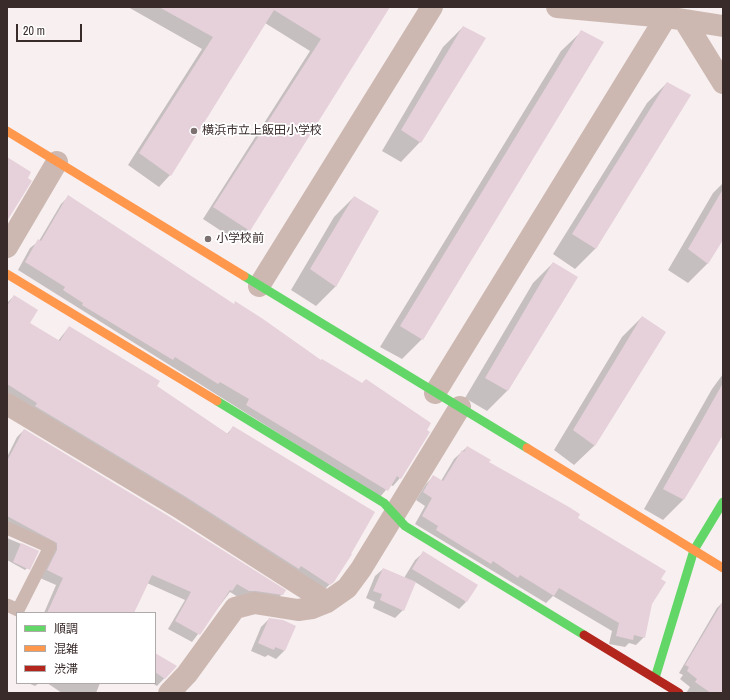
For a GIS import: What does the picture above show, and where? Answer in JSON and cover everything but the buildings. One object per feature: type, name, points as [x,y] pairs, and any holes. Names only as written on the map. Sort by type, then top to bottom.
[{"type":"street","points":[[259,286],[432,7]]},
{"type":"street","points":[[557,7],[675,19],[723,26]]},
{"type":"street","points":[[435,393],[675,19]]},
{"type":"street","points":[[675,19],[723,83]]},
{"type":"street","points":[[7,131],[723,568]]},
{"type":"street","points":[[7,247],[57,162]]},
{"type":"street","points":[[7,274],[384,503],[405,526],[653,686],[679,693]]},
{"type":"street","points":[[7,404],[177,506],[327,602]]},
{"type":"street","points":[[168,693],[187,674],[235,608],[254,603],[298,610],[312,608],[327,602],[347,588],[394,515],[460,407]]},
{"type":"street","points":[[653,686],[694,550],[723,502]]},
{"type":"lane","points":[[7,528],[50,547],[18,610],[7,605]]},
{"type":"traffic: fast","points":[[244,276],[527,448]]},
{"type":"traffic: fast","points":[[217,401],[384,503],[405,526],[584,635]]},
{"type":"traffic: fast","points":[[655,678],[694,550],[723,502]]},
{"type":"traffic: slow","points":[[7,131],[244,276]]},
{"type":"traffic: slow","points":[[7,274],[217,401]]},
{"type":"traffic: slow","points":[[527,448],[723,568]]},
{"type":"traffic: jam","points":[[584,635],[679,693]]},
{"type":"place","name":"横浜市立上飯田小学校","points":[[194,131]]},
{"type":"place","name":"小学校前","points":[[208,239]]}]
